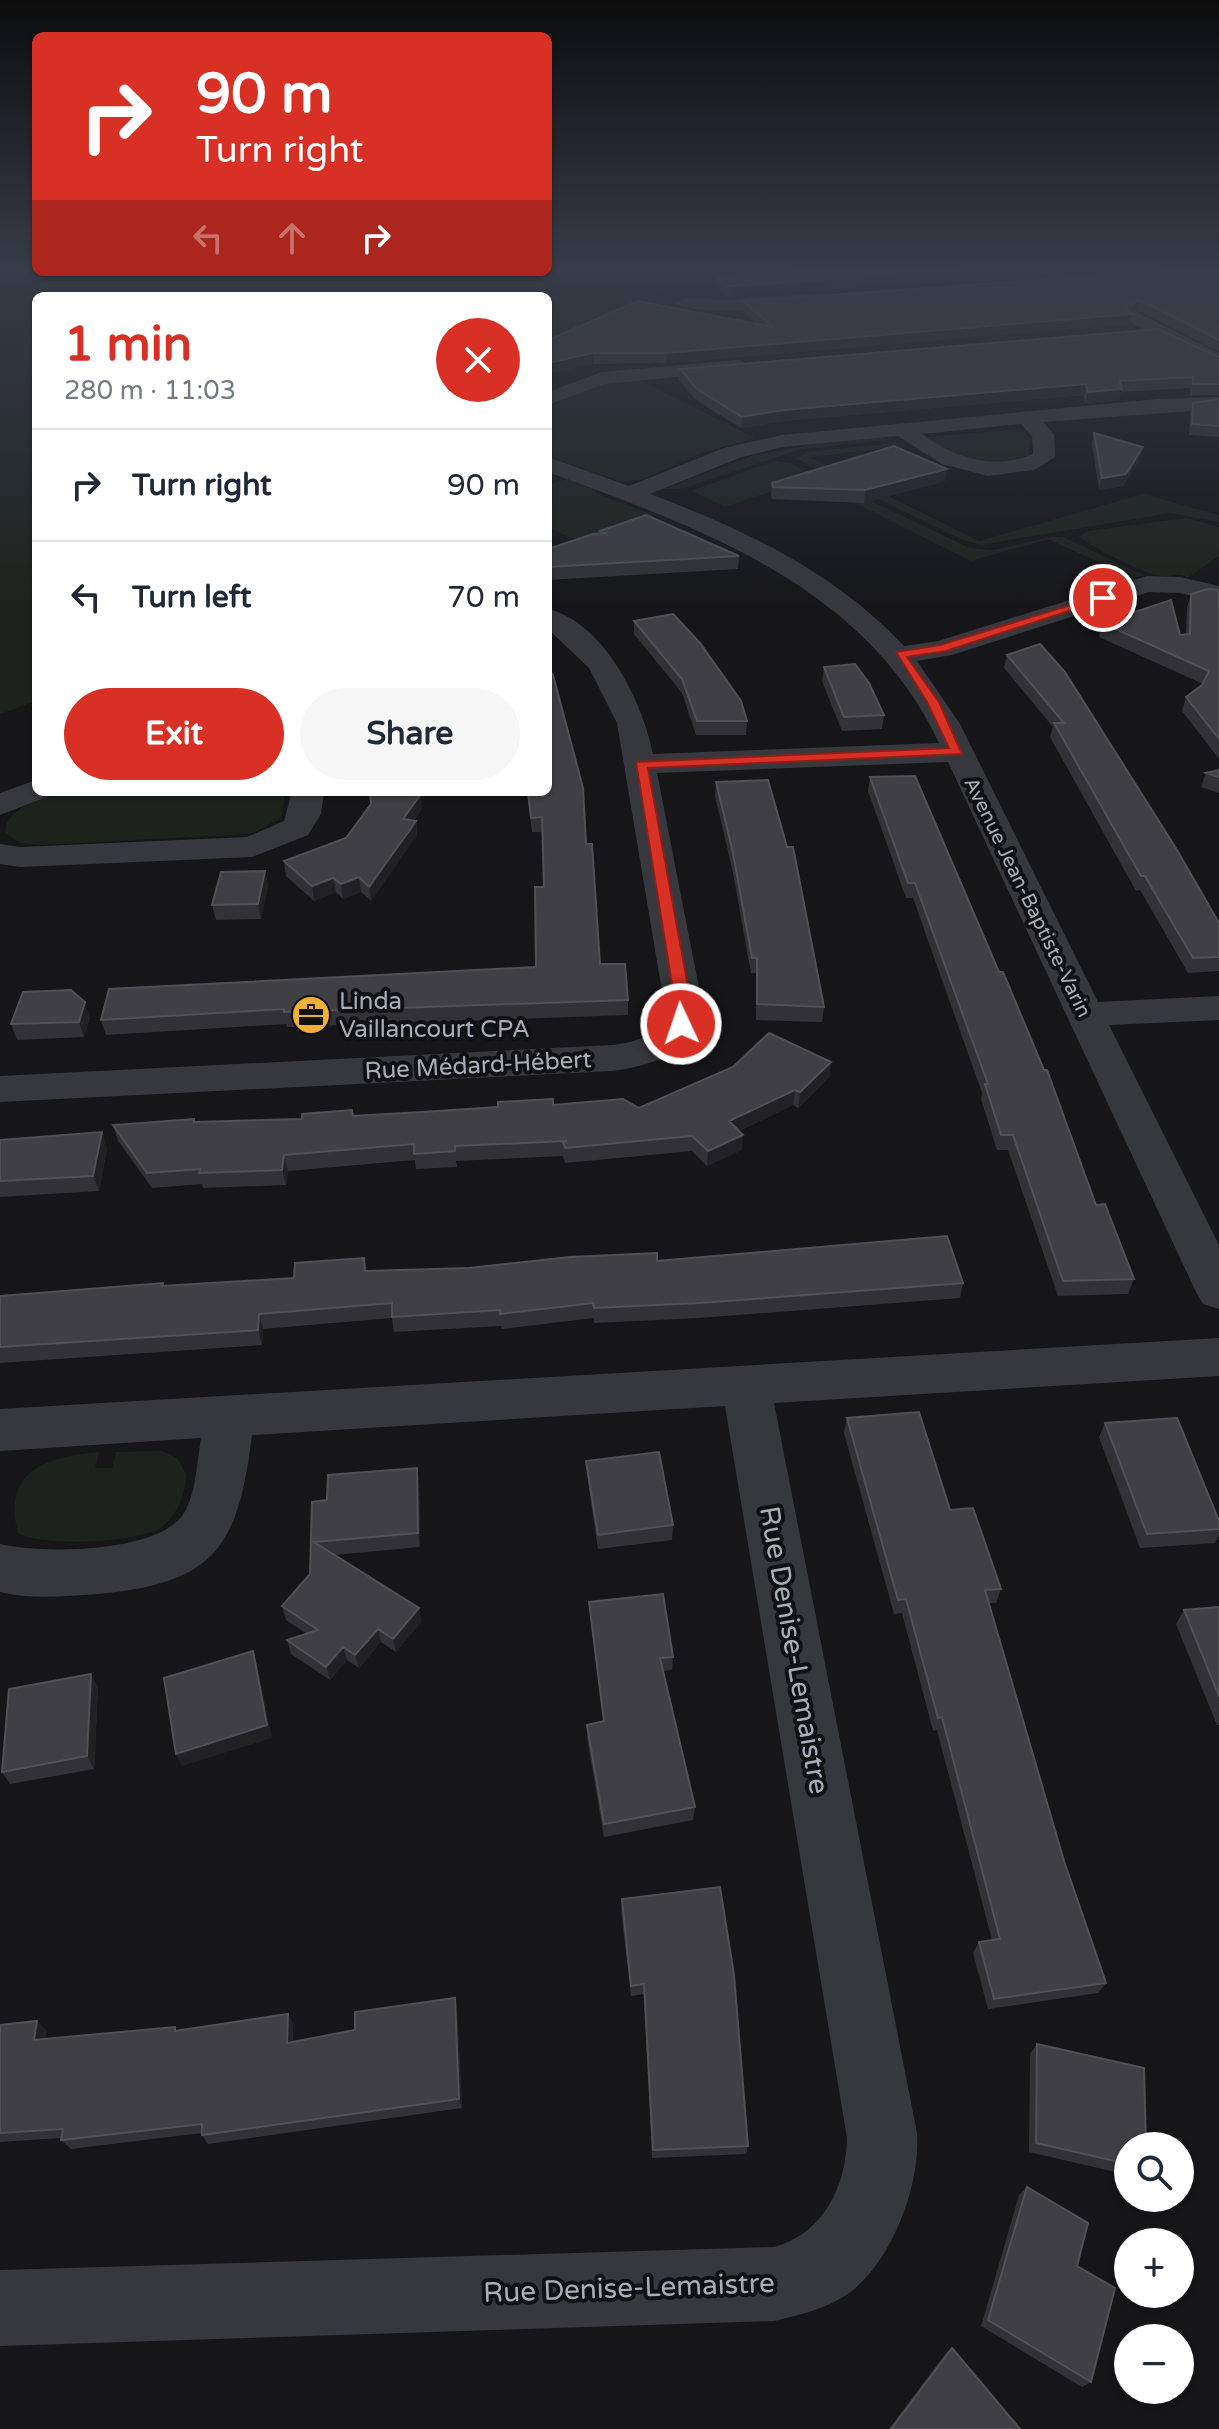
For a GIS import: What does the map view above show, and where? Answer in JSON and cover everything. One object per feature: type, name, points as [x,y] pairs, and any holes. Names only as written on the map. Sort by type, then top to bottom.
[{"type":"street","points":[[552,397],[588,383]]},
{"type":"street","points":[[629,494],[757,445],[901,428],[1171,404],[1219,403]]},
{"type":"street","points":[[901,428],[918,444],[966,466],[998,470],[1044,457],[1043,434],[1025,417]]},
{"type":"street","name":"Avenue Jean-Baptiste-Varin","points":[[552,465],[734,536],[794,568],[856,613],[900,655],[933,702],[1219,1292]]},
{"type":"street","points":[[900,655],[950,646],[1147,584],[1180,585],[1219,594]]},
{"type":"street","name":"Rue Médard-Hébert","points":[[0,1089],[612,1058],[649,1052],[675,1034],[684,1013],[632,723],[614,682],[596,657],[552,620]]},
{"type":"street","points":[[641,764],[957,752]]},
{"type":"street","points":[[0,805],[32,792]]},
{"type":"street","points":[[0,854],[21,857],[252,847],[296,828],[305,814],[307,796]]},
{"type":"street","points":[[1086,1014],[1219,1008]]},
{"type":"street","points":[[0,1430],[1219,1357]]},
{"type":"street","name":"Rue Denise-Lemaistre","points":[[0,2308],[774,2284],[807,2276],[838,2254],[861,2220],[877,2181],[883,2146],[879,2105],[746,1385]]},
{"type":"street","points":[[0,1568],[29,1573],[137,1568],[179,1554],[198,1536],[213,1514],[229,1417]]},
{"type":"shaded area","points":[[0,383],[32,383],[32,702],[0,714]]},
{"type":"shaded area","points":[[646,383],[755,438],[701,453],[644,479],[622,482],[552,457],[552,405],[597,384]]},
{"type":"shaded area","points":[[1020,429],[1030,438],[1029,455],[1003,461],[961,458],[948,453],[927,437]]},
{"type":"shaded area","points":[[865,435],[896,439],[802,449],[680,489],[664,489],[751,456]]},
{"type":"shaded area","points":[[903,442],[906,446],[809,457],[979,541],[1143,494],[1219,515],[1219,522],[1170,513],[981,545],[963,540],[797,459],[807,452]]},
{"type":"shaded area","points":[[773,461],[790,463],[970,548],[993,550],[1053,537],[1063,537],[1145,576],[1133,578],[1048,539],[971,561],[808,479],[725,507],[691,491]]},
{"type":"shaded area","points":[[566,479],[653,515],[583,543],[552,530],[552,484]]},
{"type":"shaded area","points":[[1187,518],[1219,527],[1219,556],[1187,578],[1182,575],[1160,576],[1142,570],[1079,537],[1088,531]]},
{"type":"shaded area","points":[[51,796],[285,796],[281,818],[251,834],[39,845],[21,843],[5,833],[7,824],[18,811]]},
{"type":"shaded area","points":[[162,1451],[177,1458],[186,1474],[179,1504],[172,1517],[160,1528],[131,1537],[67,1542],[18,1533],[15,1512],[17,1494],[23,1481],[46,1463],[99,1452],[95,1468],[112,1468],[116,1452]]},
{"type":"building","points":[[692,383],[1121,383],[1122,389],[1088,392],[1086,384],[784,410],[742,417]]},
{"type":"building","points":[[1219,399],[1219,426],[1192,424],[1193,403]]},
{"type":"building","points":[[1094,433],[1143,447],[1126,474],[1102,478]]},
{"type":"building","points":[[894,446],[947,469],[865,490],[773,487],[772,483]]},
{"type":"building","points":[[646,515],[739,556],[552,567],[552,548],[604,533],[600,531]]},
{"type":"building","points":[[1208,589],[1219,590],[1219,739],[1186,697],[1202,685],[1209,671],[1102,623],[1171,600],[1180,635],[1190,634],[1191,594]]},
{"type":"building","points":[[673,614],[700,643],[741,701],[747,721],[697,721],[682,679],[634,621]]},
{"type":"building","points":[[1040,644],[1065,672],[1219,923],[1219,957],[1193,958],[1145,876],[1141,876],[1054,723],[1064,723],[1007,655]]},
{"type":"building","points":[[855,664],[869,683],[884,715],[844,717],[824,667]]},
{"type":"building","points":[[552,674],[583,788],[586,844],[592,844],[600,964],[625,964],[628,1000],[284,1012],[284,1009],[101,1020],[109,989],[536,967],[535,887],[544,887],[542,817],[531,818],[528,796],[552,796]]},
{"type":"building","points":[[1219,770],[1219,777],[1206,773]]},
{"type":"building","points":[[915,776],[999,972],[1003,972],[1044,1070],[1047,1070],[1096,1205],[1105,1204],[1134,1279],[1063,1281],[1013,1135],[1001,1135],[985,1084],[988,1084],[915,883],[908,883],[870,777]]},
{"type":"building","points":[[768,780],[787,847],[793,847],[824,1007],[757,1004],[757,958],[752,958],[733,853],[716,782]]},
{"type":"building","points":[[370,796],[420,796],[403,819],[416,821],[369,887],[359,877],[341,884],[333,878],[312,886],[284,861],[346,838],[371,804]]},
{"type":"building","points":[[265,871],[258,904],[212,905],[221,872]]},
{"type":"building","points":[[71,990],[85,1002],[79,1022],[11,1024],[23,992]]},
{"type":"building","points":[[769,1033],[831,1062],[800,1092],[795,1090],[729,1121],[743,1135],[708,1151],[692,1136],[565,1148],[563,1142],[567,1141],[455,1146],[455,1151],[414,1154],[414,1144],[284,1155],[282,1170],[199,1173],[200,1169],[147,1173],[113,1125],[194,1119],[194,1122],[302,1119],[302,1114],[352,1110],[353,1116],[422,1112],[498,1107],[498,1102],[553,1099],[553,1105],[623,1099],[639,1108],[733,1067]]},
{"type":"building","points":[[102,1132],[93,1176],[0,1181],[0,1140]]},
{"type":"building","points":[[947,1236],[963,1283],[700,1303],[594,1308],[593,1303],[500,1314],[500,1310],[392,1317],[392,1303],[259,1314],[258,1330],[0,1347],[0,1296],[163,1283],[162,1286],[294,1278],[295,1263],[364,1258],[365,1271],[469,1268],[570,1257],[657,1253],[657,1261]]},
{"type":"building","points":[[919,1412],[950,1510],[973,1508],[1001,1589],[985,1590],[1064,1861],[1106,1983],[994,1999],[979,1942],[1000,1939],[942,1717],[938,1718],[906,1599],[898,1600],[847,1418]]},
{"type":"building","points":[[1177,1418],[1219,1521],[1219,1529],[1147,1534],[1105,1423]]},
{"type":"building","points":[[659,1452],[673,1525],[598,1535],[586,1461]]},
{"type":"building","points":[[417,1468],[418,1533],[314,1542],[419,1608],[393,1639],[378,1629],[355,1655],[343,1647],[326,1667],[287,1640],[318,1630],[282,1606],[310,1574],[312,1502],[327,1500],[328,1475]]},
{"type":"building","points":[[663,1594],[673,1657],[660,1658],[695,1807],[604,1824],[587,1725],[604,1721],[589,1602]]},
{"type":"building","points":[[1219,1607],[1219,1696],[1184,1610]]},
{"type":"building","points":[[253,1651],[267,1725],[176,1754],[164,1678]]},
{"type":"building","points":[[91,1674],[87,1756],[2,1772],[9,1689]]},
{"type":"building","points":[[720,1887],[734,1975],[748,2146],[653,2150],[644,1984],[631,1986],[622,1899]]},
{"type":"building","points":[[455,1998],[459,2099],[202,2135],[202,2124],[61,2140],[63,2129],[0,2133],[0,2025],[37,2021],[34,2040],[175,2027],[175,2031],[288,2014],[287,2043],[355,2030],[355,2012]]},
{"type":"building","points":[[1037,2044],[1144,2068],[1146,2132],[1114,2132],[1114,2161],[1036,2143]]},
{"type":"building","points":[[1027,2187],[1088,2223],[1077,2266],[1114,2287],[1091,2382],[988,2320]]},
{"type":"building","points":[[952,2348],[1020,2429],[891,2429]]},
{"type":"place","name":"Linda Vaillancourt CPA","points":[[311,1015]]},
{"type":"route","points":[[681,1024],[683,1003],[641,764],[957,752],[925,688],[900,655],[942,649],[1103,598]]}]
